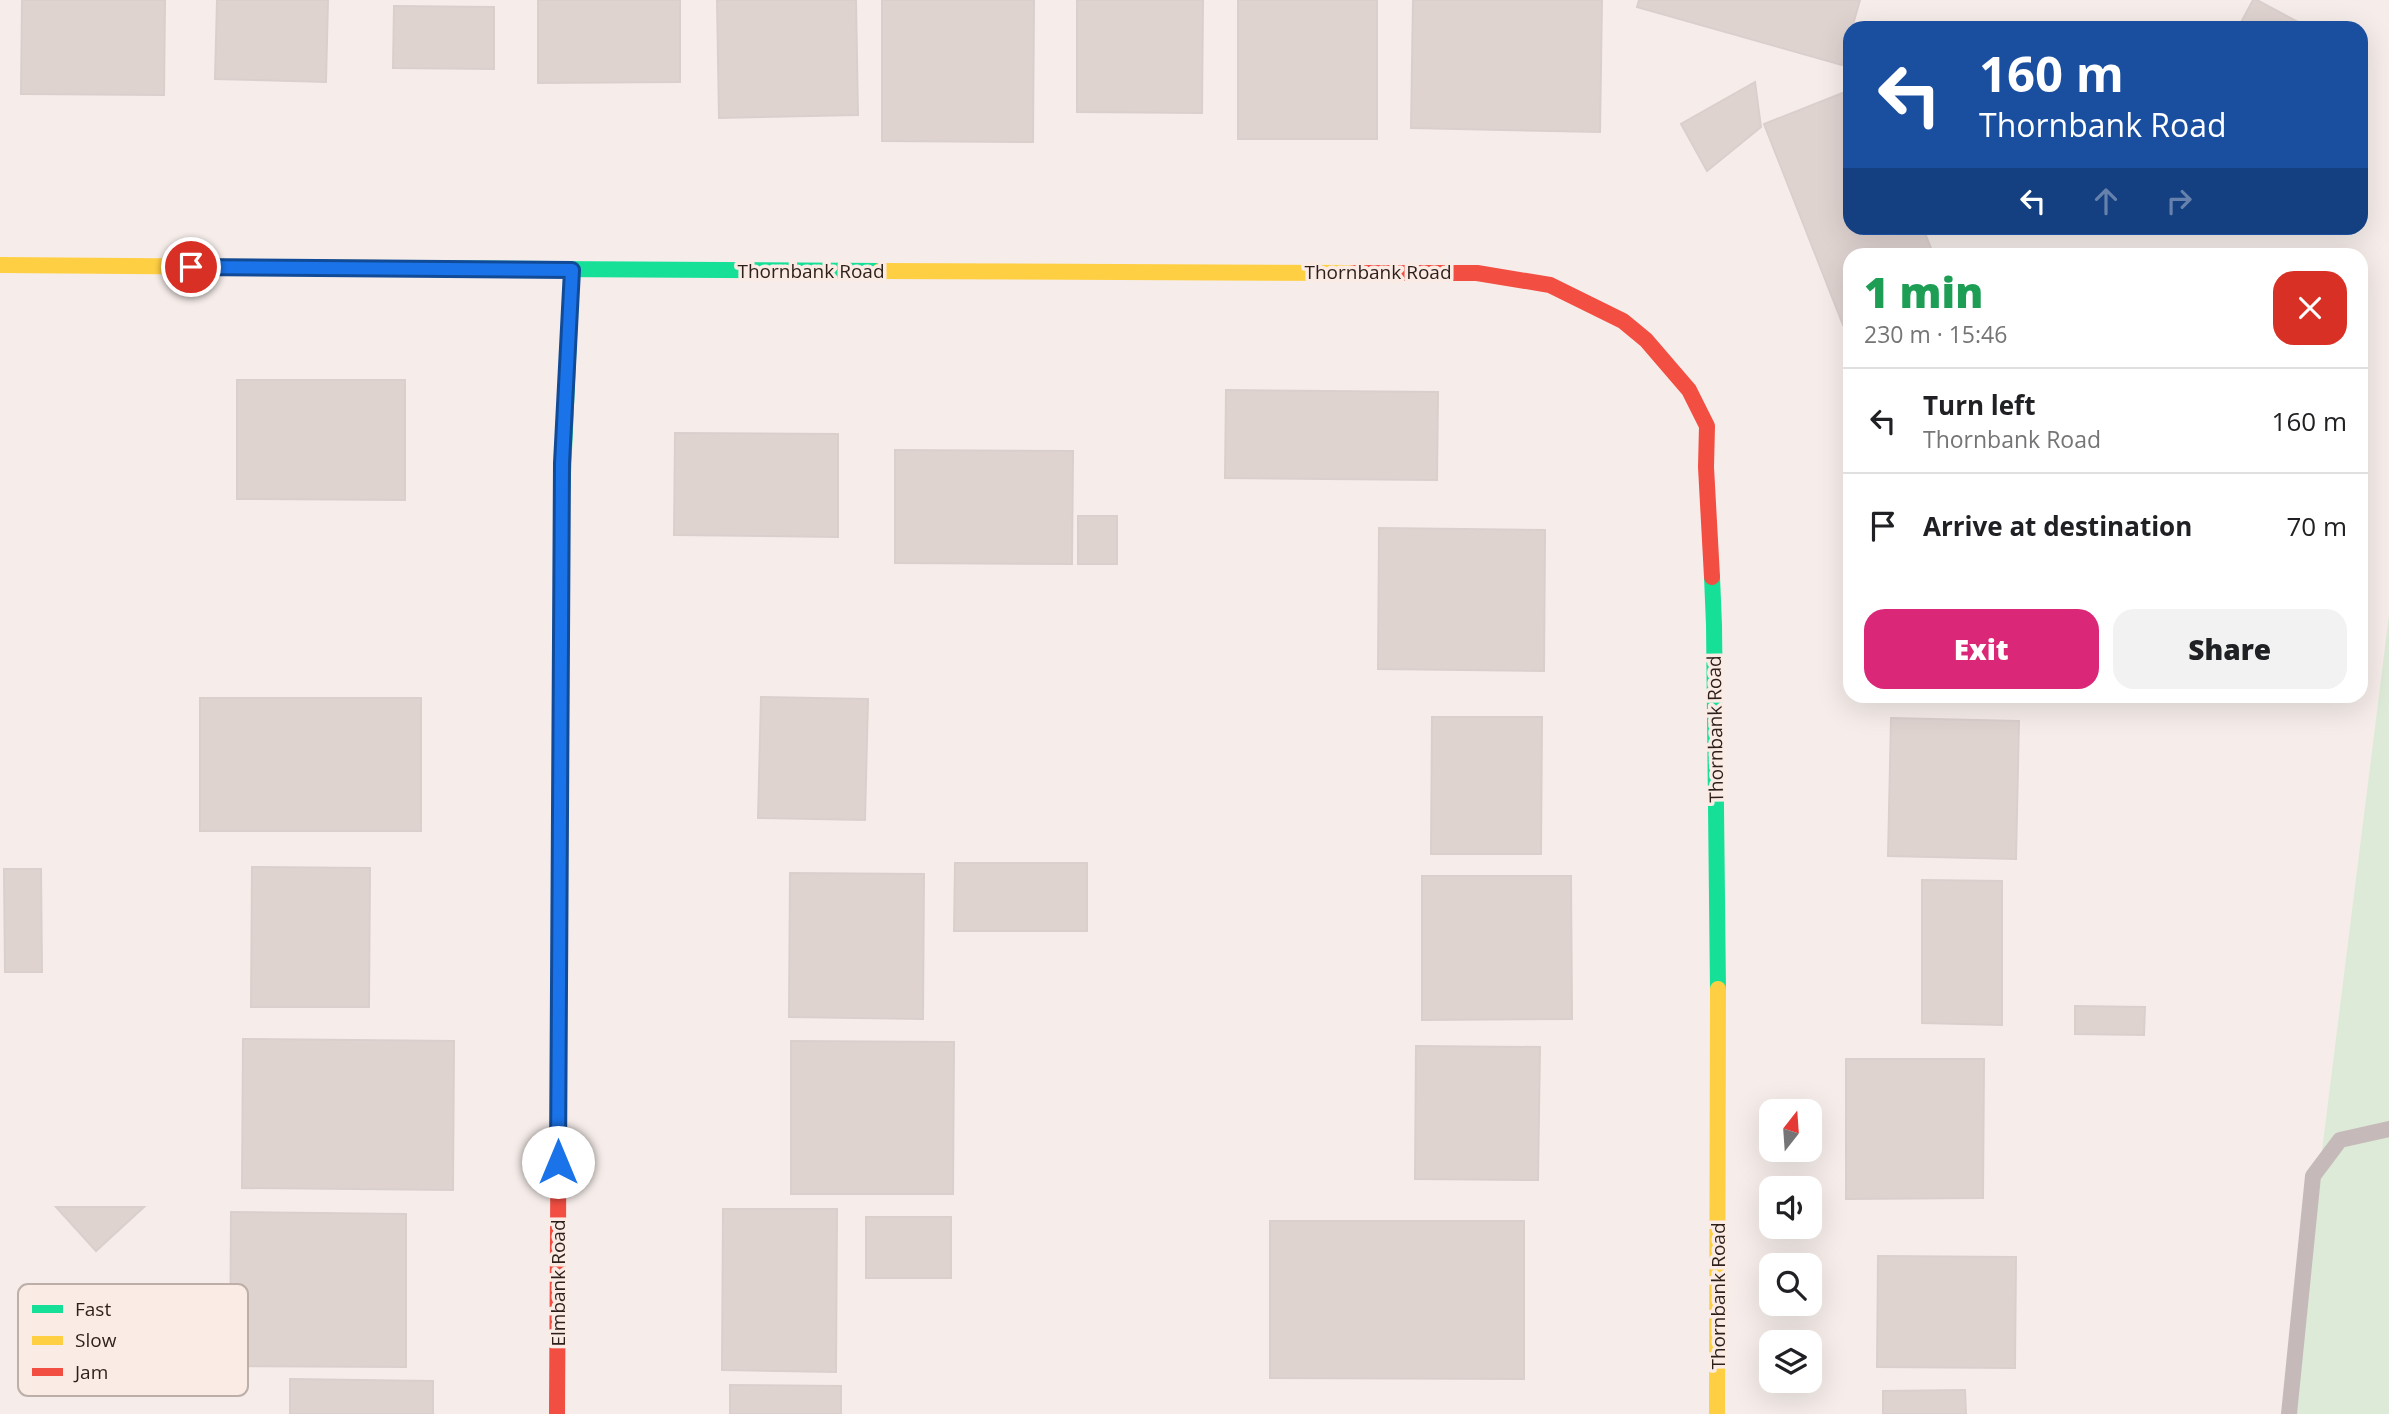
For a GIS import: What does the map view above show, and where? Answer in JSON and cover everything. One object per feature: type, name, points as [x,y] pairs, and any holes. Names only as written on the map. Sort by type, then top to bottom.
[{"type":"street","name":"Thornbank Road","points":[[0,265],[1477,273],[1550,285],[1623,321],[1646,340],[1689,390],[1707,426],[1706,467],[1714,639],[1719,1125],[1717,1414]]},
{"type":"street","name":"Elmbank Road","points":[[557,1414],[562,463],[572,270]]},
{"type":"lane","points":[[2289,1414],[2314,1176],[2340,1140],[2389,1129]]},
{"type":"green space","points":[[2389,615],[2389,1414],[2289,1414]]},
{"type":"building","points":[[22,0],[165,0],[164,95],[21,94]]},
{"type":"building","points":[[217,0],[328,0],[326,82],[215,79]]},
{"type":"building","points":[[538,0],[680,0],[680,82],[538,83]]},
{"type":"building","points":[[717,0],[856,0],[858,115],[719,118]]},
{"type":"building","points":[[882,0],[1034,0],[1033,142],[882,141]]},
{"type":"building","points":[[1077,0],[1203,0],[1202,113],[1077,112]]},
{"type":"building","points":[[1238,0],[1377,0],[1377,139],[1238,139]]},
{"type":"building","points":[[1413,0],[1602,0],[1600,132],[1411,128]]},
{"type":"building","points":[[1639,0],[1860,0],[1854,21],[1843,21],[1842,65],[1637,7]]},
{"type":"building","points":[[2253,0],[2257,0],[2296,21],[2242,21]]},
{"type":"building","points":[[394,6],[494,7],[494,69],[393,68]]},
{"type":"building","points":[[1755,82],[1761,127],[1707,171],[1681,124]]},
{"type":"building","points":[[1843,93],[1843,235],[1926,235],[1931,248],[1843,248],[1843,325],[1764,124]]},
{"type":"building","points":[[237,380],[405,380],[405,500],[237,499]]},
{"type":"building","points":[[1226,390],[1438,392],[1437,480],[1225,478]]},
{"type":"building","points":[[675,433],[838,434],[838,537],[674,535]]},
{"type":"building","points":[[895,450],[1073,451],[1072,564],[895,563]]},
{"type":"building","points":[[1078,516],[1117,516],[1117,564],[1078,564]]},
{"type":"building","points":[[1379,528],[1545,530],[1544,671],[1378,669]]},
{"type":"building","points":[[761,697],[868,699],[865,820],[758,818]]},
{"type":"building","points":[[200,698],[421,698],[421,831],[200,831]]},
{"type":"building","points":[[1432,717],[1542,717],[1541,854],[1431,854]]},
{"type":"building","points":[[1891,718],[2019,721],[2016,859],[1888,856]]},
{"type":"building","points":[[955,863],[1087,863],[1087,931],[954,931]]},
{"type":"building","points":[[252,867],[370,868],[369,1007],[251,1007]]},
{"type":"building","points":[[4,869],[41,869],[42,972],[5,972]]},
{"type":"building","points":[[790,873],[924,874],[923,1019],[789,1017]]},
{"type":"building","points":[[1422,876],[1571,876],[1572,1019],[1422,1020]]},
{"type":"building","points":[[1922,880],[2002,881],[2002,1025],[1922,1023]]},
{"type":"building","points":[[2075,1006],[2145,1007],[2144,1035],[2075,1034]]},
{"type":"building","points":[[243,1039],[454,1041],[453,1190],[242,1188]]},
{"type":"building","points":[[791,1041],[954,1042],[953,1194],[791,1194]]},
{"type":"building","points":[[1416,1046],[1540,1047],[1538,1180],[1415,1179]]},
{"type":"building","points":[[1846,1059],[1984,1059],[1983,1198],[1846,1199]]},
{"type":"building","points":[[56,1207],[144,1207],[96,1251]]},
{"type":"building","points":[[723,1209],[837,1209],[836,1372],[722,1370]]},
{"type":"building","points":[[231,1212],[406,1214],[406,1367],[248,1366],[248,1284],[231,1284]]},
{"type":"building","points":[[866,1217],[951,1217],[951,1278],[866,1278]]},
{"type":"building","points":[[1270,1221],[1524,1221],[1524,1379],[1270,1378]]},
{"type":"building","points":[[1878,1256],[2016,1257],[2015,1368],[1877,1367]]},
{"type":"building","points":[[290,1379],[433,1381],[433,1414],[290,1414]]},
{"type":"building","points":[[730,1385],[841,1386],[841,1414],[730,1414]]},
{"type":"building","points":[[1965,1390],[1966,1414],[1883,1414],[1883,1391]]},
{"type":"traffic: fast","points":[[391,268],[880,271]]},
{"type":"traffic: fast","points":[[562,496],[572,270]]},
{"type":"traffic: fast","points":[[1712,577],[1718,989]]},
{"type":"traffic: slow","points":[[0,265],[391,268]]},
{"type":"traffic: slow","points":[[880,271],[1354,273]]},
{"type":"traffic: slow","points":[[559,1051],[562,496]]},
{"type":"traffic: slow","points":[[1717,1414],[1718,989]]},
{"type":"traffic: jam","points":[[1354,273],[1477,273],[1550,285],[1623,321],[1646,340],[1689,390],[1707,426],[1706,467],[1712,577]]},
{"type":"traffic: jam","points":[[557,1414],[559,1051]]},
{"type":"route","points":[[191,267],[572,270],[562,463],[558,1162]]}]
